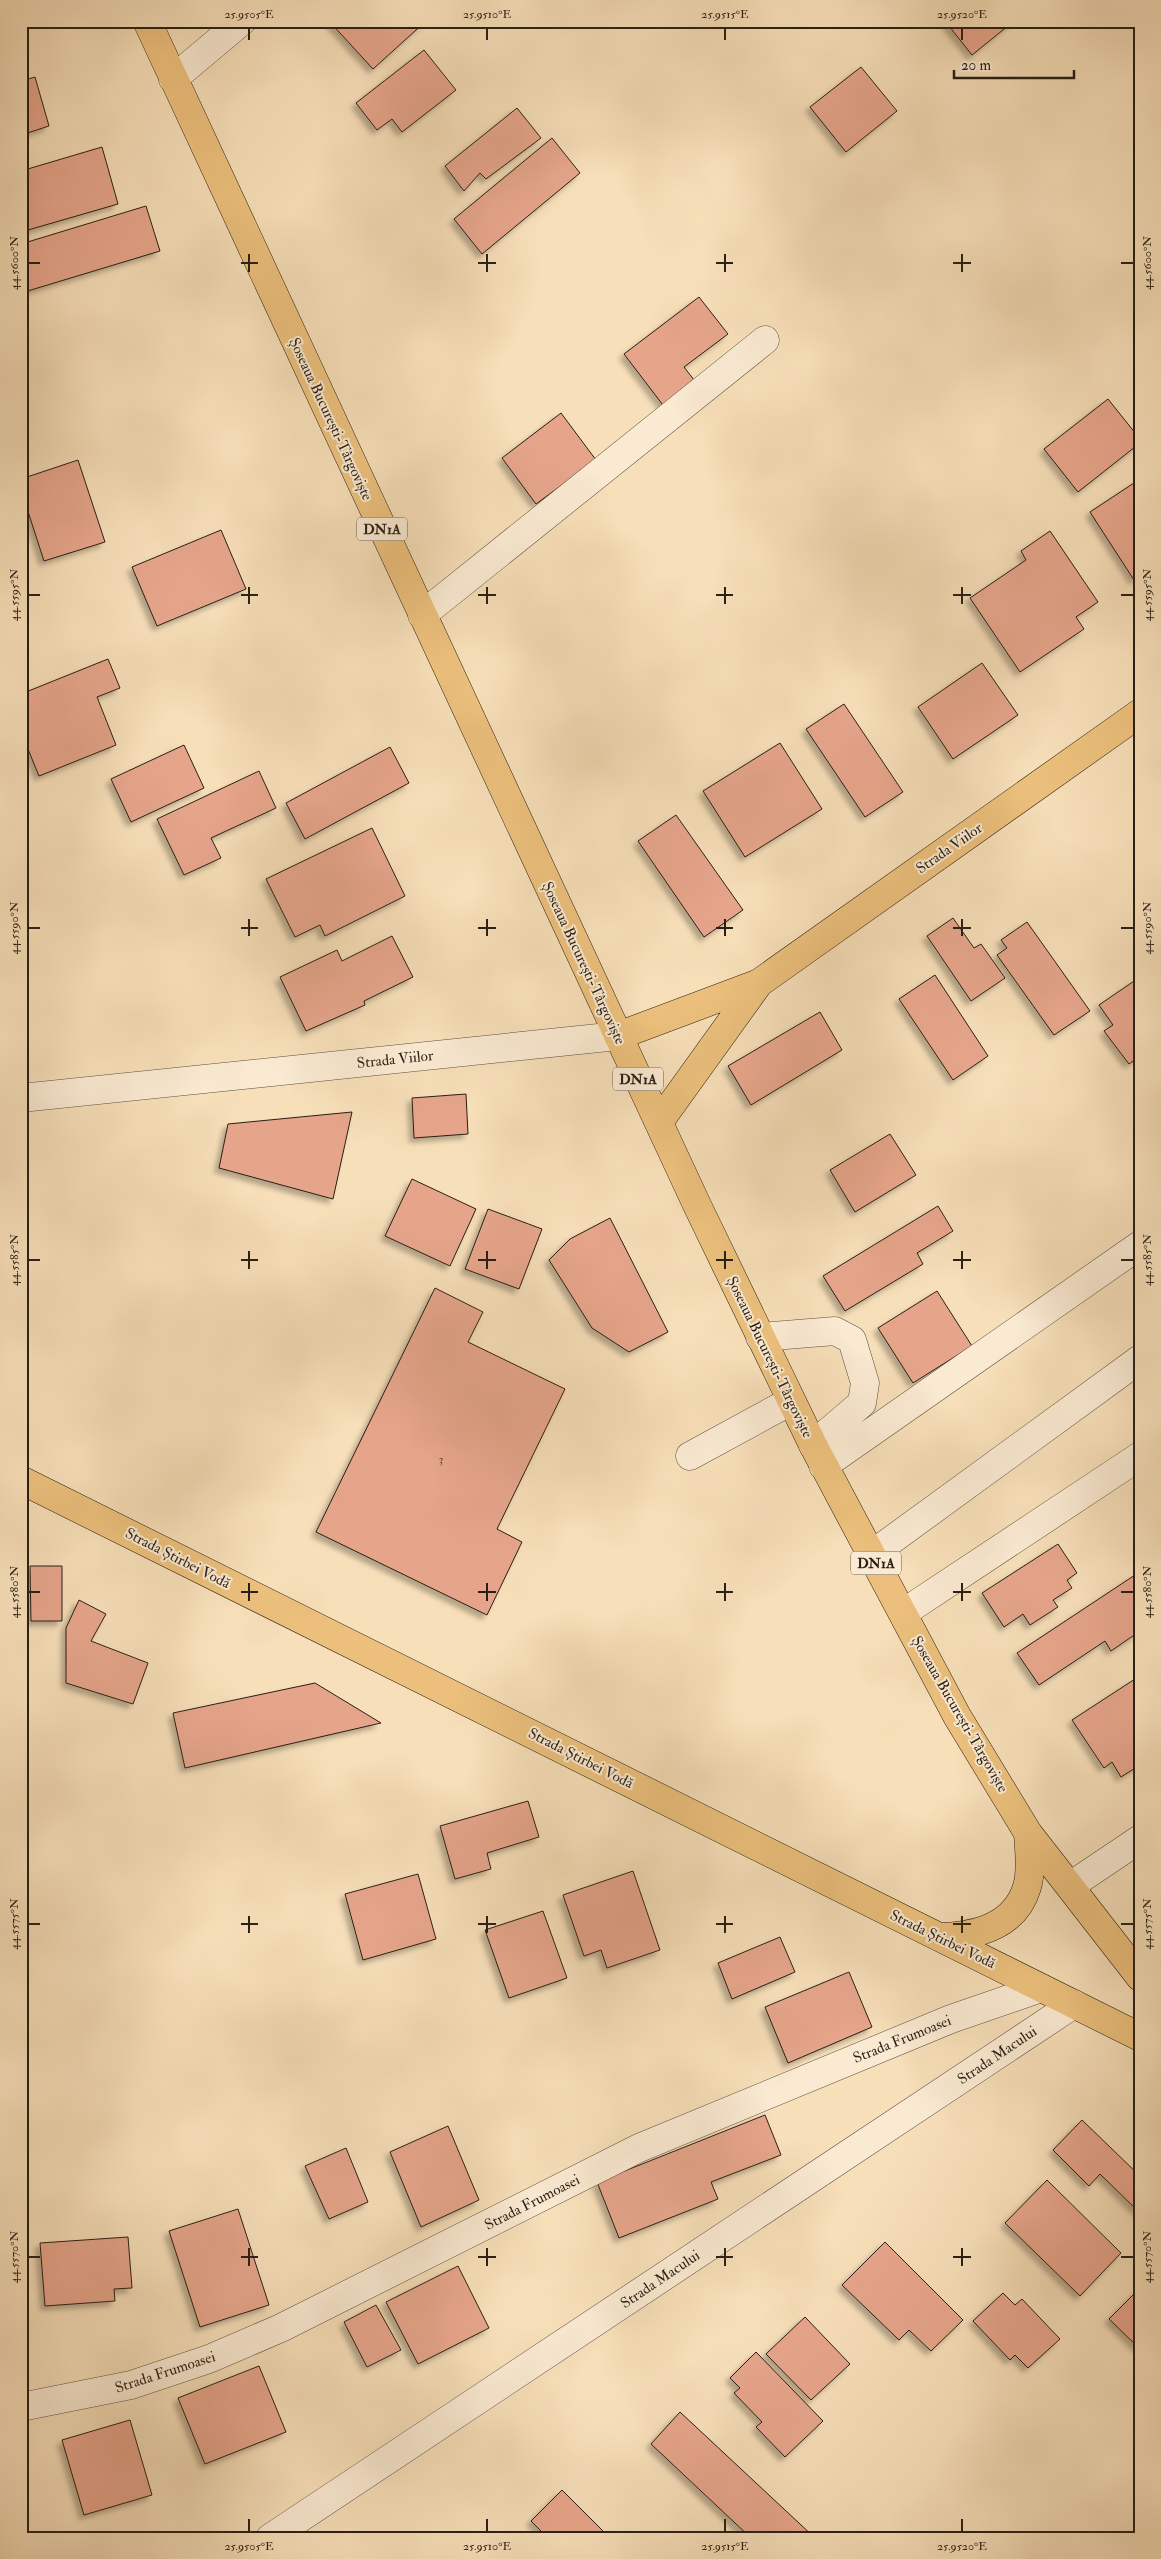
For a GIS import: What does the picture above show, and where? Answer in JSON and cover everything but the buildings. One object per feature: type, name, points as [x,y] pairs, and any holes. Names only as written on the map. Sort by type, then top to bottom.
[{"type":"main road","name":"Șoseaua București-Târgoviște","points":[[147,21],[618,1036],[760,1337],[818,1455],[958,1716],[1028,1833],[1140,1977]]},
{"type":"main road","name":"Strada Viilor","points":[[618,1036],[759,983],[1140,713]]},
{"type":"main road","name":"Strada Viilor","points":[[659,1122],[759,983]]},
{"type":"main road","name":"Strada Știrbei Vodă","points":[[21,1480],[1140,2037]]},
{"type":"main road","points":[[939,1937],[966,1936],[991,1928],[1016,1911],[1027,1887],[1030,1860],[1028,1833]]},
{"type":"street","points":[[173,79],[242,21]]},
{"type":"street","points":[[422,615],[765,340]]},
{"type":"street","name":"Strada Viilor","points":[[21,1098],[618,1036]]},
{"type":"street","points":[[818,1455],[1140,1245]]},
{"type":"street","points":[[760,1337],[835,1331],[852,1340],[865,1384],[862,1403],[818,1455]]},
{"type":"street","points":[[871,1555],[1140,1360]]},
{"type":"street","points":[[690,1456],[791,1401]]},
{"type":"street","points":[[903,1613],[1140,1456]]},
{"type":"street","points":[[1070,1886],[1140,1839]]},
{"type":"street","name":"Strada Frumoasei","points":[[21,2407],[131,2385],[209,2359],[281,2328],[639,2148],[951,2019],[1041,1988]]},
{"type":"street","name":"Strada Macului","points":[[270,2538],[1074,2004]]}]
